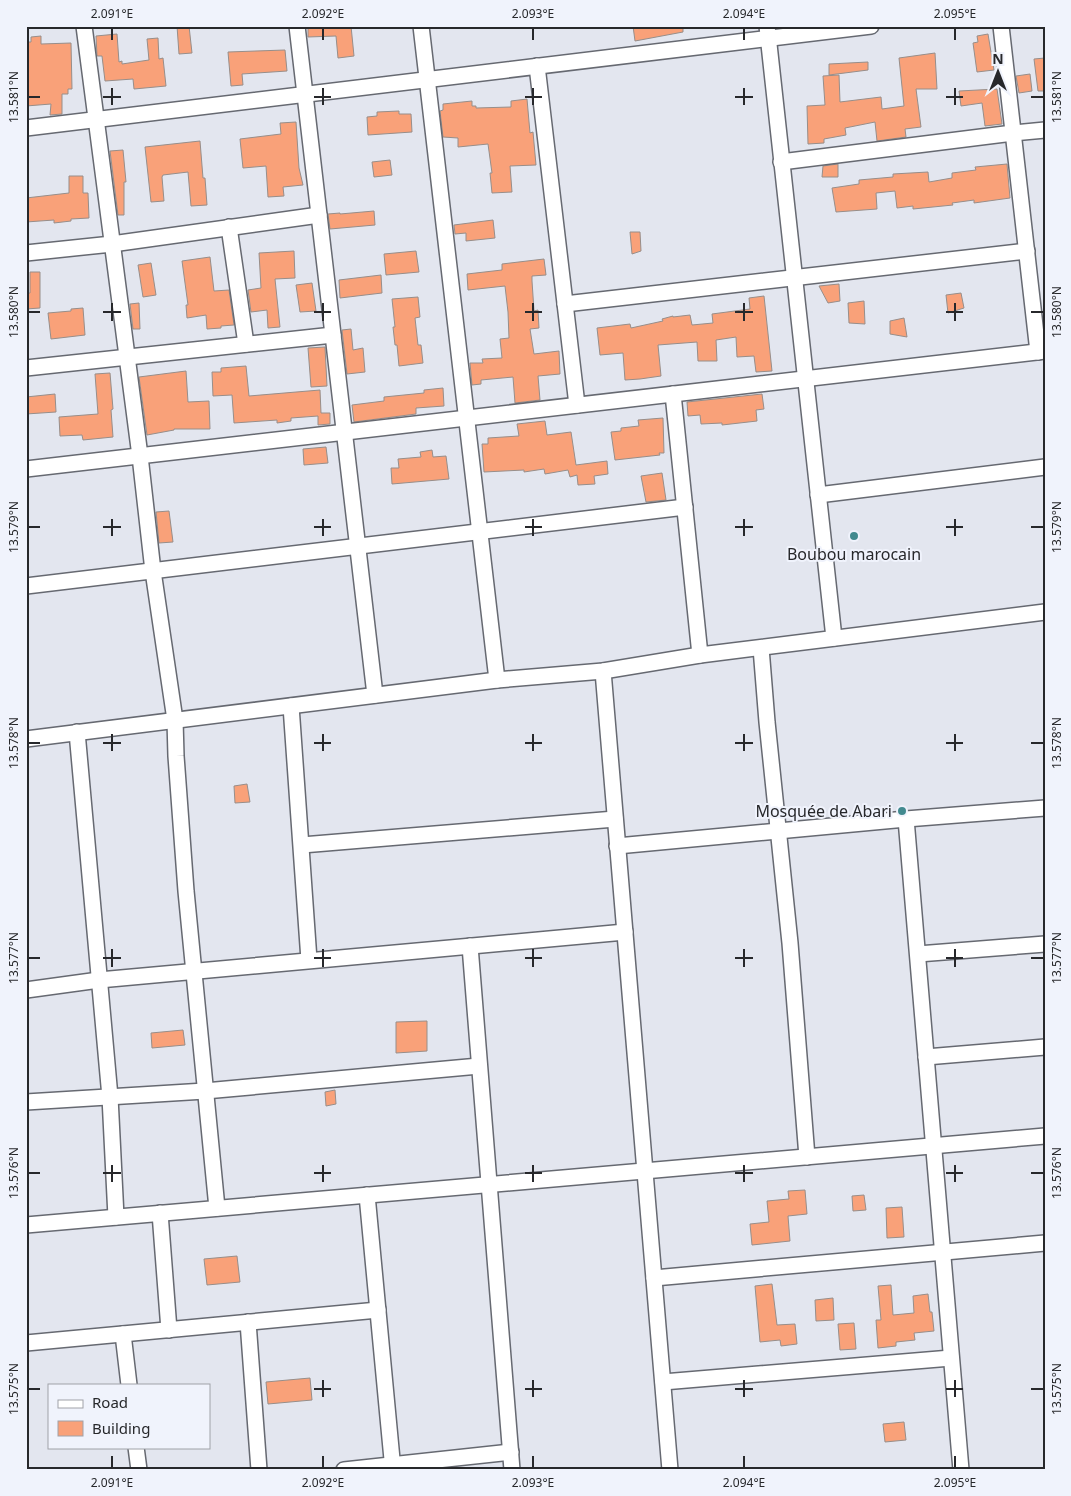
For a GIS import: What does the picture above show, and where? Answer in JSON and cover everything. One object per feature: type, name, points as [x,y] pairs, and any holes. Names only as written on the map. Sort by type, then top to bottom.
[{"type":"street","points":[[84,26],[140,456],[153,571],[175,720],[179,803],[216,1208]]},
{"type":"street","points":[[297,26],[375,695]]},
{"type":"street","points":[[422,26],[497,680]]},
{"type":"street","points":[[26,128],[537,66],[767,32],[871,26]]},
{"type":"street","points":[[26,469],[1042,352],[1027,251],[1001,26]]},
{"type":"street","points":[[767,32],[834,638]]},
{"type":"street","points":[[537,66],[577,406]]},
{"type":"street","points":[[782,162],[1045,130]]},
{"type":"street","points":[[26,253],[112,244],[319,215]]},
{"type":"street","points":[[229,227],[246,344]]},
{"type":"street","points":[[565,304],[1027,251]]},
{"type":"street","points":[[26,368],[333,335]]},
{"type":"street","points":[[673,394],[700,655]]},
{"type":"street","points":[[818,495],[1045,467]]},
{"type":"street","points":[[26,586],[685,507]]},
{"type":"street","points":[[26,738],[497,680],[603,671],[700,655],[1045,612]]},
{"type":"street","points":[[761,648],[790,942],[807,1157]]},
{"type":"street","points":[[603,671],[670,1470]]},
{"type":"street","points":[[291,706],[309,960]]},
{"type":"street","points":[[77,732],[110,1097],[116,1217]]},
{"type":"street","points":[[617,846],[906,818],[1045,808]]},
{"type":"street","points":[[906,818],[960,1470]]},
{"type":"street","points":[[302,845],[615,819]]},
{"type":"street","points":[[26,990],[99,980],[625,932]]},
{"type":"street","points":[[918,954],[1045,944]]},
{"type":"street","points":[[470,946],[512,1470]]},
{"type":"street","points":[[926,1057],[1045,1047]]},
{"type":"street","points":[[26,1102],[205,1091],[479,1066]]},
{"type":"street","points":[[26,1225],[1045,1136]]},
{"type":"street","points":[[367,1195],[393,1467]]},
{"type":"street","points":[[160,1213],[168,1330]]},
{"type":"street","points":[[654,1278],[1045,1244]]},
{"type":"street","points":[[26,1343],[378,1310]]},
{"type":"street","points":[[248,1322],[259,1470]]},
{"type":"street","points":[[123,1334],[129,1384]]},
{"type":"street","points":[[663,1382],[951,1358]]},
{"type":"street","points":[[136,1448],[139,1470]]},
{"type":"street","points":[[344,1470],[393,1467],[511,1452]]},
{"type":"building","points":[[177,26],[189,26],[192,53],[179,54]]},
{"type":"building","points":[[308,26],[351,26],[354,56],[338,58],[336,36],[308,37]]},
{"type":"building","points":[[633,26],[683,26],[683,32],[635,41]]},
{"type":"building","points":[[117,34],[119,62],[122,61],[122,64],[149,60],[147,39],[158,38],[159,59],[163,58],[166,86],[134,89],[133,79],[105,81],[102,56],[97,56],[96,36]]},
{"type":"building","points":[[988,34],[994,70],[977,72],[973,43],[978,42],[977,36]]},
{"type":"building","points":[[41,36],[41,44],[71,43],[72,89],[68,89],[68,94],[62,94],[62,114],[50,115],[51,104],[26,106],[26,42],[31,42],[31,37]]},
{"type":"building","points":[[285,50],[287,71],[242,74],[243,85],[231,86],[228,52]]},
{"type":"building","points":[[935,53],[937,89],[916,89],[921,127],[905,129],[906,137],[877,141],[875,122],[845,128],[846,135],[824,139],[824,143],[808,144],[807,106],[825,105],[823,76],[839,75],[840,102],[881,97],[882,109],[904,106],[899,58]]},
{"type":"building","points":[[1045,58],[1045,91],[1038,91],[1034,59]]},
{"type":"building","points":[[868,62],[868,70],[829,75],[829,64]]},
{"type":"building","points":[[1030,74],[1032,91],[1019,93],[1016,76]]},
{"type":"building","points":[[997,89],[1002,124],[985,126],[982,103],[961,106],[959,91]]},
{"type":"building","points":[[527,99],[530,133],[533,132],[536,165],[510,166],[512,192],[492,193],[490,173],[492,173],[488,144],[458,147],[458,138],[443,137],[440,111],[443,110],[443,104],[472,101],[472,106],[476,106],[476,108],[511,107],[511,101]]},
{"type":"building","points":[[399,111],[399,114],[411,114],[412,132],[368,135],[367,117],[377,116],[377,112]]},
{"type":"building","points":[[296,122],[299,168],[303,185],[283,187],[284,196],[268,197],[266,166],[243,168],[240,139],[281,134],[280,123]]},
{"type":"building","points":[[200,141],[207,205],[191,206],[188,172],[163,175],[164,201],[151,202],[145,147]]},
{"type":"building","points":[[123,150],[126,182],[124,182],[124,215],[118,215],[110,151]]},
{"type":"building","points":[[390,160],[392,175],[374,177],[372,162]]},
{"type":"building","points":[[838,164],[838,177],[822,177],[823,166]]},
{"type":"building","points":[[1007,164],[1010,198],[974,203],[974,200],[952,203],[953,205],[913,209],[913,206],[897,208],[895,191],[876,193],[877,209],[836,212],[832,188],[859,184],[859,180],[893,177],[893,174],[928,172],[929,182],[952,178],[952,173],[976,170],[975,167]]},
{"type":"building","points":[[69,176],[83,176],[83,193],[88,193],[89,218],[71,219],[71,221],[54,223],[54,220],[26,222],[26,198],[69,193]]},
{"type":"building","points":[[374,211],[375,225],[330,229],[328,214]]},
{"type":"building","points":[[493,220],[495,238],[466,241],[466,233],[455,234],[454,225]]},
{"type":"building","points":[[630,232],[640,232],[641,251],[632,254]]},
{"type":"building","points":[[294,251],[295,278],[275,279],[280,327],[268,328],[267,310],[251,312],[248,290],[261,288],[259,253]]},
{"type":"building","points":[[416,251],[419,272],[386,275],[384,254]]},
{"type":"building","points":[[210,257],[214,291],[229,290],[234,325],[207,329],[206,315],[187,318],[186,305],[188,305],[182,261]]},
{"type":"building","points":[[544,259],[546,275],[532,276],[534,311],[538,310],[539,328],[530,329],[534,354],[559,351],[560,374],[538,376],[540,400],[515,403],[513,377],[481,380],[481,384],[472,385],[470,363],[483,363],[482,359],[502,358],[500,339],[509,338],[508,312],[505,286],[468,290],[467,274],[502,270],[502,264]]},
{"type":"building","points":[[151,263],[156,295],[143,297],[138,265]]},
{"type":"building","points":[[30,272],[40,272],[40,308],[26,309],[26,293],[30,293]]},
{"type":"building","points":[[381,275],[382,293],[340,298],[339,280]]},
{"type":"building","points":[[312,283],[316,311],[300,312],[296,285]]},
{"type":"building","points":[[839,284],[840,301],[828,303],[819,286]]},
{"type":"building","points":[[961,293],[964,308],[948,313],[946,295]]},
{"type":"building","points":[[764,296],[772,371],[756,372],[754,356],[737,357],[736,337],[716,340],[717,361],[698,361],[697,342],[658,345],[661,376],[640,379],[625,380],[623,353],[600,355],[597,328],[630,324],[631,328],[663,321],[662,319],[673,316],[690,315],[692,325],[713,323],[712,314],[750,309],[749,298]]},
{"type":"building","points":[[418,297],[420,317],[415,318],[418,345],[421,345],[423,363],[399,366],[393,327],[395,327],[392,299]]},
{"type":"building","points":[[864,301],[865,324],[849,323],[848,303]]},
{"type":"building","points":[[139,303],[140,329],[133,329],[130,304]]},
{"type":"building","points":[[83,308],[85,335],[51,339],[48,313]]},
{"type":"building","points":[[904,318],[907,337],[890,334],[890,321]]},
{"type":"building","points":[[351,329],[353,350],[363,348],[365,372],[347,374],[342,330]]},
{"type":"building","points":[[325,347],[327,386],[311,387],[308,348]]},
{"type":"building","points":[[246,366],[249,396],[320,390],[321,413],[330,413],[330,424],[318,425],[318,416],[291,418],[291,421],[277,423],[277,420],[234,423],[232,395],[213,396],[212,372],[221,372],[221,368]]},
{"type":"building","points":[[186,371],[188,402],[209,401],[210,429],[174,429],[147,435],[139,377]]},
{"type":"building","points":[[110,373],[113,437],[83,440],[82,435],[60,436],[59,417],[98,414],[95,374]]},
{"type":"building","points":[[443,388],[444,406],[416,408],[416,414],[354,422],[352,405],[384,401],[384,397],[424,393],[424,390]]},
{"type":"building","points":[[55,394],[56,412],[26,414],[26,397]]},
{"type":"building","points":[[762,394],[764,409],[756,410],[757,421],[722,425],[722,423],[701,424],[700,415],[688,416],[687,402]]},
{"type":"building","points":[[663,418],[664,453],[615,460],[611,432],[621,431],[621,428],[639,426],[638,420]]},
{"type":"building","points":[[545,421],[547,435],[571,432],[576,465],[607,461],[608,474],[594,476],[595,484],[578,485],[577,475],[570,477],[568,470],[545,474],[544,469],[524,472],[524,470],[484,472],[482,444],[488,444],[488,438],[519,436],[517,424]]},
{"type":"building","points":[[326,447],[328,463],[304,465],[303,449]]},
{"type":"building","points":[[432,450],[433,457],[446,456],[449,479],[392,484],[391,468],[399,468],[398,459],[421,457],[420,452]]},
{"type":"building","points":[[662,473],[666,500],[646,502],[641,476]]},
{"type":"building","points":[[169,511],[173,542],[159,543],[156,512]]},
{"type":"building","points":[[247,784],[250,802],[235,803],[234,786]]},
{"type":"building","points":[[427,1021],[427,1051],[396,1053],[396,1022]]},
{"type":"building","points":[[183,1030],[185,1045],[152,1048],[151,1033]]},
{"type":"building","points":[[335,1090],[336,1104],[326,1106],[325,1092]]},
{"type":"building","points":[[805,1190],[807,1214],[788,1216],[790,1241],[752,1245],[750,1224],[769,1222],[767,1201],[789,1199],[788,1191]]},
{"type":"building","points":[[864,1195],[866,1210],[853,1211],[852,1196]]},
{"type":"building","points":[[902,1207],[904,1237],[887,1238],[886,1208]]},
{"type":"building","points":[[237,1256],[240,1282],[207,1285],[204,1259]]},
{"type":"building","points":[[772,1284],[777,1325],[795,1324],[797,1344],[781,1346],[780,1340],[760,1342],[755,1286]]},
{"type":"building","points":[[891,1285],[893,1315],[914,1313],[913,1296],[928,1294],[934,1331],[914,1333],[915,1340],[896,1342],[896,1346],[878,1348],[876,1320],[881,1320],[878,1286]]},
{"type":"building","points":[[833,1298],[834,1320],[816,1321],[815,1300]]},
{"type":"building","points":[[854,1323],[856,1349],[840,1350],[838,1324]]},
{"type":"building","points":[[310,1378],[312,1400],[268,1404],[266,1382]]},
{"type":"building","points":[[904,1422],[906,1440],[885,1442],[883,1424]]},
{"type":"place","name":"Boubou marocain","points":[[854,536]]},
{"type":"place","name":"Mosquée de Abari","points":[[902,811]]}]
